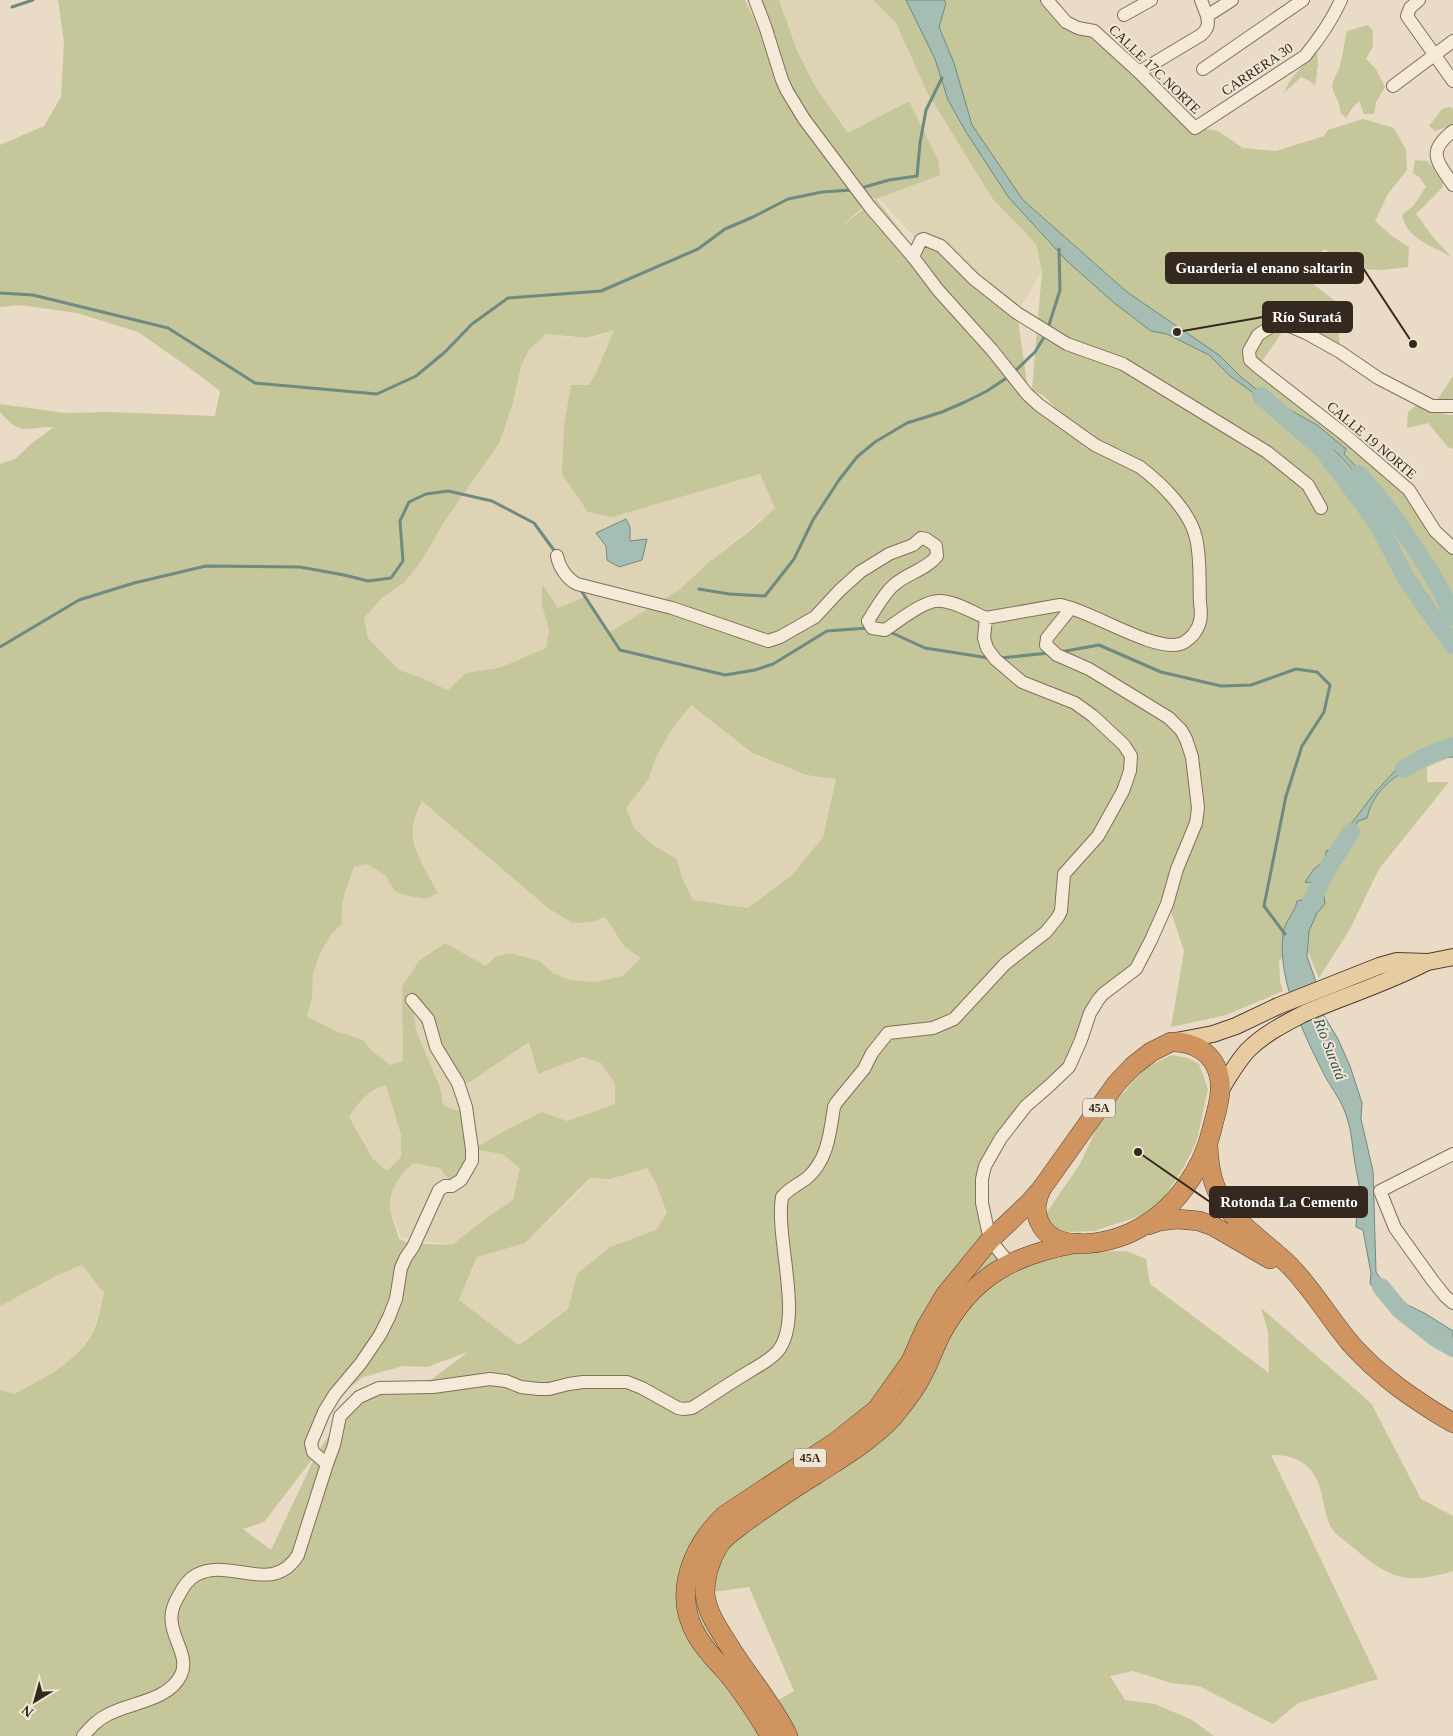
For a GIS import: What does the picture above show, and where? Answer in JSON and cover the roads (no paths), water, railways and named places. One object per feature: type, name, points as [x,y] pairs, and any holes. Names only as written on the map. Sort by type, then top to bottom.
[{"type":"highway","name":"45A","points":[[770,1736],[733,1680],[697,1636],[688,1612],[686,1586],[692,1559],[703,1540],[725,1515],[837,1441],[877,1409],[911,1361],[926,1327],[945,1295],[990,1240],[1042,1188],[1116,1084],[1133,1066],[1151,1052],[1171,1042],[1186,1042],[1194,1046],[1209,1057],[1218,1072],[1220,1091],[1208,1145],[1191,1178],[1159,1216],[1140,1228],[1113,1239],[1051,1248],[1009,1263],[984,1280],[958,1306],[940,1337],[912,1394],[891,1419],[864,1442],[784,1495],[730,1534],[720,1545],[707,1573],[705,1593],[714,1622],[770,1705],[788,1736]]},
{"type":"highway","points":[[1208,1145],[1209,1165],[1214,1184],[1220,1198],[1234,1216],[1291,1267],[1312,1291],[1322,1307],[1353,1346],[1386,1378],[1432,1411],[1453,1423]]},
{"type":"highway","name":"45A","points":[[1042,1188],[1037,1200],[1036,1213],[1044,1230],[1059,1241],[1078,1243]]},
{"type":"highway","points":[[1140,1228],[1177,1219],[1199,1221],[1213,1226],[1276,1263],[1322,1307]]},
{"type":"main road","name":"45A","points":[[1171,1042],[1213,1034],[1236,1026],[1278,1006],[1379,966],[1397,961],[1428,962],[1453,957]]},
{"type":"main road","name":"45A","points":[[1220,1091],[1233,1068],[1249,1049],[1268,1033],[1328,1003],[1409,972],[1428,962]]},
{"type":"street","points":[[557,556],[559,563],[575,583],[672,608],[768,641],[815,616],[860,572],[889,554],[913,544],[921,538],[936,546],[937,556],[924,568],[908,575],[886,591],[882,602],[868,620],[872,628],[886,630],[912,612],[931,602],[940,600],[986,618],[1060,605],[1159,643],[1170,645],[1185,642],[1200,625],[1202,614],[1196,539],[1193,528],[1186,516],[1169,493],[1148,473],[1087,440],[1039,405],[1027,394],[992,350],[938,290],[913,257],[870,207],[804,119],[782,80],[755,0]]},
{"type":"street","name":"CALLE 17C NORTE","points":[[1047,0],[1066,22],[1078,28],[1094,32],[1139,72],[1195,128]]},
{"type":"street","points":[[1124,15],[1151,0]]},
{"type":"street","points":[[1139,72],[1205,32],[1208,23],[1201,0]]},
{"type":"street","points":[[1207,16],[1232,0]]},
{"type":"street","points":[[1203,68],[1303,0]]},
{"type":"street","name":"CARRERA 30","points":[[1195,128],[1305,56],[1334,15],[1341,0]]},
{"type":"street","points":[[1419,0],[1410,8],[1406,16],[1453,81]]},
{"type":"street","points":[[1392,86],[1453,41]]},
{"type":"street","points":[[1453,131],[1442,140],[1436,150],[1436,160],[1453,185]]},
{"type":"street","points":[[913,257],[921,240],[924,239],[938,244],[974,279],[1017,313],[1067,344],[1123,364],[1266,452],[1308,485],[1321,508]]},
{"type":"street","name":"CALLE 19 NORTE","points":[[1453,406],[1432,406],[1378,378],[1340,352],[1306,333],[1287,325],[1273,325],[1258,335],[1249,351],[1250,360],[1258,367],[1344,434],[1409,490],[1435,531],[1453,548]]},
{"type":"street","points":[[1009,1263],[990,1240],[982,1203],[982,1179],[985,1166],[1001,1138],[1026,1106],[1069,1067],[1090,1013],[1098,1000],[1136,969],[1167,904],[1177,869],[1196,823],[1198,808],[1192,757],[1181,730],[1169,718],[1105,678],[1053,653],[1046,645],[1047,638],[1071,608]]},
{"type":"street","points":[[83,1736],[96,1721],[108,1714],[167,1691],[178,1680],[184,1666],[171,1623],[172,1612],[181,1591],[196,1575],[217,1569],[252,1574],[273,1574],[289,1567],[298,1554],[334,1445],[340,1416],[358,1397],[379,1388],[433,1388],[490,1378],[506,1381],[521,1387],[549,1390],[584,1382],[627,1382],[678,1408],[687,1409],[692,1408],[766,1362],[777,1352],[787,1332],[789,1305],[780,1216],[782,1197],[808,1177],[821,1160],[828,1143],[836,1103],[864,1068],[876,1047],[888,1033],[933,1028],[954,1020],[1004,964],[1053,925],[1061,911],[1064,874],[1098,836],[1123,791],[1130,771],[1131,756],[1124,745],[1093,716],[1075,703],[1022,682],[995,659],[987,648],[984,638],[986,618]]},
{"type":"street","points":[[327,1464],[313,1452],[311,1443],[324,1412],[335,1394],[361,1363],[386,1323],[396,1299],[400,1268],[413,1247],[439,1190],[445,1186],[452,1186],[462,1180],[472,1161],[466,1107],[458,1083],[436,1047],[428,1019],[412,1000]]},
{"type":"street","points":[[1453,1155],[1380,1191],[1395,1228],[1444,1296],[1453,1303]]},
{"type":"water","points":[[906,0],[944,0],[946,3],[939,27],[954,63],[972,125],[1023,200],[1127,292],[1219,355],[1241,377],[1265,396],[1317,425],[1346,449],[1344,454],[1374,485],[1373,497],[1379,511],[1422,596],[1453,635],[1453,650],[1451,638],[1419,594],[1375,512],[1360,479],[1342,458],[1325,441],[1230,376],[1209,355],[1167,334],[1151,331],[1113,302],[1067,261],[1009,198],[966,132],[948,100],[935,59]]},
{"type":"water","points":[[626,519],[630,527],[630,541],[647,539],[642,560],[619,567],[607,560],[606,546],[596,533]]},
{"type":"water","points":[[1453,753],[1453,757],[1426,762],[1413,767],[1388,783],[1379,793],[1367,818],[1358,821],[1341,851],[1332,854],[1330,863],[1321,877],[1325,904],[1317,913],[1309,931],[1307,956],[1315,979],[1323,1014],[1338,1039],[1350,1066],[1362,1103],[1361,1119],[1373,1171],[1376,1272],[1390,1292],[1408,1305],[1453,1331],[1453,1340],[1423,1318],[1389,1302],[1370,1284],[1371,1273],[1363,1230],[1356,1227],[1360,1190],[1348,1121],[1342,1105],[1326,1078],[1302,1028],[1289,990],[1282,953],[1285,925],[1297,901],[1308,899],[1314,883],[1305,882],[1314,869],[1325,860],[1326,851],[1331,850],[1377,790],[1394,772],[1414,760]]},
{"type":"waterway","points":[[12,7],[33,0]]},
{"type":"waterway","points":[[861,188],[889,180],[917,176],[926,110],[942,78]]},
{"type":"waterway","points":[[0,293],[33,295],[168,328],[255,383],[377,394],[416,376],[445,352],[472,324],[508,298],[601,291],[698,249],[725,229],[788,199],[822,192],[852,190]]},
{"type":"waterway","points":[[1048,328],[1060,290],[1059,249]]},
{"type":"waterway","points":[[1013,373],[1035,352],[1046,334]]},
{"type":"waterway","points":[[699,589],[729,594],[765,596],[794,559],[813,520],[839,480],[857,457],[875,442],[907,423],[942,412],[965,402],[987,391],[1008,377]]},
{"type":"waterway","name":"Río Suratá","points":[[1261,396],[1323,450],[1378,524],[1407,580],[1453,645]]},
{"type":"waterway","points":[[1359,474],[1389,511],[1415,549],[1441,590],[1453,617]]},
{"type":"waterway","points":[[0,647],[79,600],[134,583],[206,566],[300,567],[368,581],[391,578],[403,561],[400,521],[409,502],[426,494],[448,491],[492,501],[534,523],[556,553]]},
{"type":"waterway","points":[[580,589],[620,650],[725,675],[755,670],[773,664],[827,631],[868,628]]},
{"type":"waterway","points":[[890,632],[925,648],[989,658]]},
{"type":"waterway","points":[[1060,652],[1099,645],[1161,672],[1221,686],[1251,685],[1296,669],[1317,672],[1330,685],[1324,712],[1302,746],[1286,796],[1264,906],[1285,934]]},
{"type":"waterway","points":[[1000,658],[1049,653]]},
{"type":"waterway","name":"Río Suratá","points":[[1404,769],[1424,757],[1453,746]]},
{"type":"waterway","name":"Río Suratá","points":[[1311,903],[1326,871],[1351,832]]},
{"type":"waterway","name":"Río Suratá","points":[[1381,1287],[1400,1310],[1437,1339],[1453,1348]]},
{"type":"place","name":"Río Suratá","points":[[1177,332]]},
{"type":"place","name":"Guarderia el enano saltarin","points":[[1413,344]]},
{"type":"place","name":"Rotonda La Cemento","points":[[1138,1152]]}]
